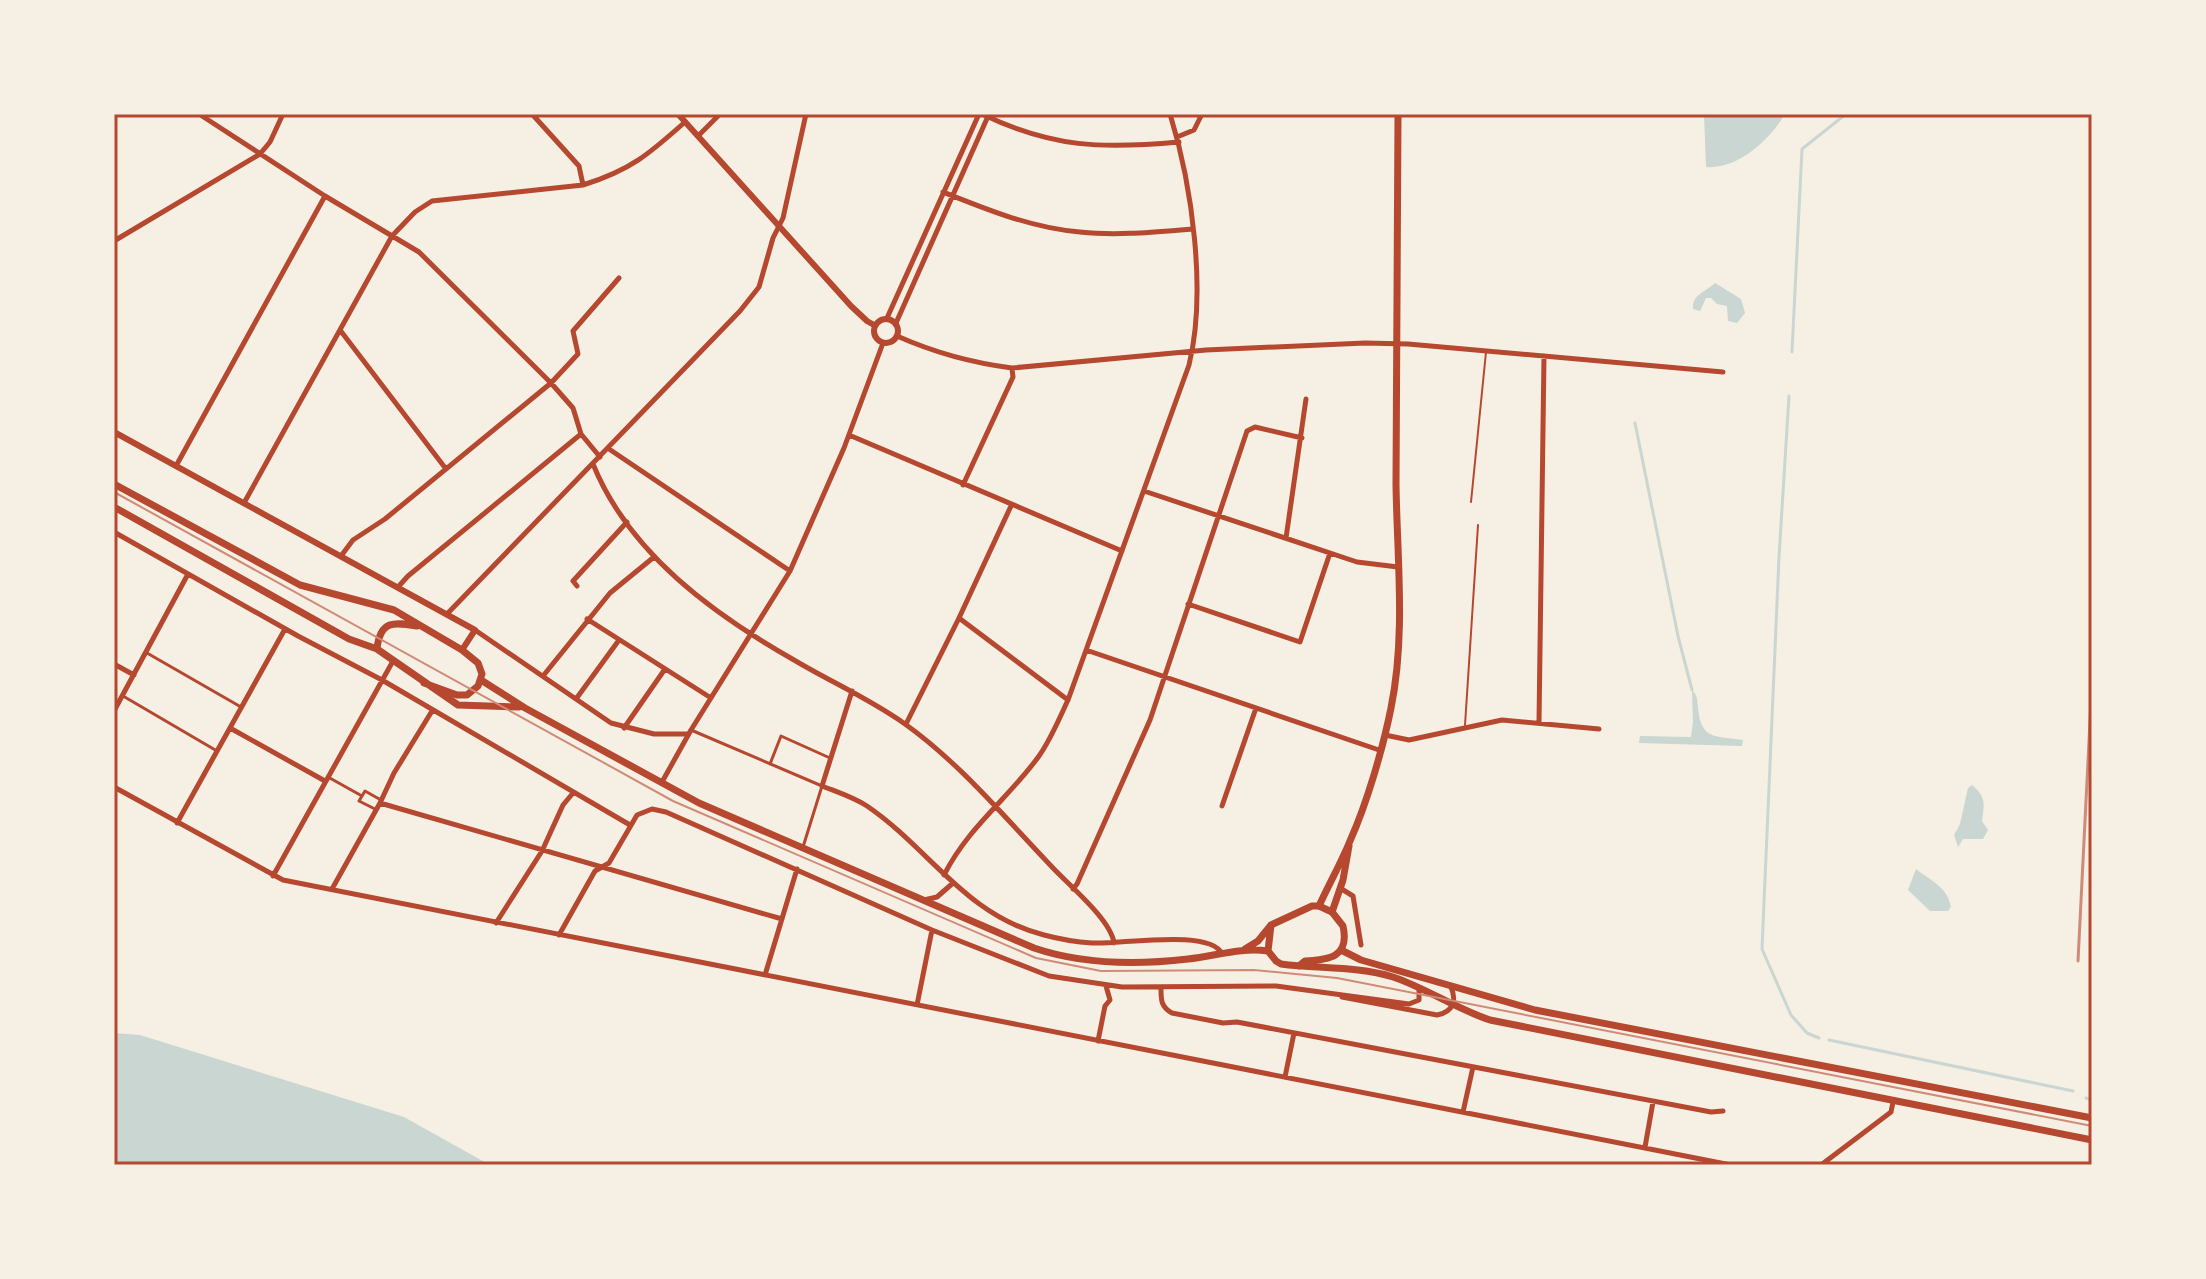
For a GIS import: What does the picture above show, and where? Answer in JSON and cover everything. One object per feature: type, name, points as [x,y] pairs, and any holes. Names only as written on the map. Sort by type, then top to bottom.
[{"type":"main road","points":[[1332,912],[1349,856],[1349,844],[1384,734],[1394,689],[1398,567],[1398,114]]},
{"type":"main road","points":[[114,484],[293,581],[334,596],[382,605],[423,627],[462,650],[478,663],[481,680],[525,708],[715,810],[1010,940],[1081,960],[1123,963],[1245,949],[1268,951]]},
{"type":"main road","points":[[114,507],[349,639],[377,649],[458,705],[525,708]]},
{"type":"main road","points":[[377,649],[381,632],[389,625],[423,627]]},
{"type":"main road","points":[[424,683],[457,695],[467,695],[481,680]]},
{"type":"main road","points":[[1319,906],[1349,844]]},
{"type":"main road","points":[[1245,949],[1258,941],[1271,925],[1312,906],[1332,912],[1345,933],[1341,950],[1327,960],[1305,961],[1299,966]]},
{"type":"main road","points":[[1271,925],[1268,951],[1276,961],[1378,973],[1490,1020],[2092,1140]]},
{"type":"main road","points":[[1341,950],[1361,960],[1535,1010],[2092,1118]]},
{"type":"street","points":[[199,114],[325,196],[419,252],[551,383],[573,408],[581,434],[600,457]]},
{"type":"street","points":[[114,241],[260,154],[270,142],[283,114]]},
{"type":"street","points":[[532,114],[579,166],[583,185]]},
{"type":"street","points":[[678,114],[851,306],[874,325]]},
{"type":"street","points":[[698,136],[720,114]]},
{"type":"street","points":[[447,614],[609,449],[759,287],[773,238],[780,228],[806,114]]},
{"type":"street","points":[[944,875],[966,838],[1037,759],[1049,741],[1068,700],[1192,352],[1196,283],[1192,229],[1186,177],[1170,114]]},
{"type":"street","points":[[984,115],[1030,133],[1083,145],[1130,147],[1178,140],[1194,130],[1202,114]]},
{"type":"street","points":[[887,318],[943,192],[984,115]]},
{"type":"street","points":[[897,336],[896,323],[953,196],[984,115]]},
{"type":"street","points":[[244,503],[392,236],[415,212],[432,201],[583,185],[607,178],[643,159],[685,122]]},
{"type":"street","points":[[943,192],[1012,218],[1068,231],[1127,233],[1192,229]]},
{"type":"street","points":[[176,466],[325,196]]},
{"type":"street","points":[[341,556],[353,540],[374,527],[551,383],[578,354],[573,331],[619,278]]},
{"type":"street","points":[[896,323],[887,318],[878,321],[874,325],[874,336],[883,343],[889,343],[897,336]]},
{"type":"street","points":[[339,329],[446,469]]},
{"type":"street","points":[[897,336],[961,358],[1012,368],[1192,352],[1365,343],[1723,372]]},
{"type":"street","points":[[662,782],[790,571],[849,435],[883,343]]},
{"type":"street","points":[[1539,723],[1544,356]]},
{"type":"street","points":[[963,485],[1013,377],[1012,368]]},
{"type":"street","points":[[1286,538],[1306,399]]},
{"type":"street","points":[[1073,889],[1150,720],[1247,431],[1255,427],[1302,438]]},
{"type":"street","points":[[114,432],[475,630],[604,720],[654,734],[690,732],[854,799],[873,811],[986,912],[1024,930],[1059,939],[1114,943],[1198,940],[1215,945],[1222,954]]},
{"type":"street","points":[[398,587],[581,434]]},
{"type":"street","points":[[849,435],[1122,551]]},
{"type":"street","points":[[609,449],[790,571]]},
{"type":"street","points":[[593,464],[602,485],[654,557],[715,611],[906,724],[941,752],[1113,932],[1114,943]]},
{"type":"street","points":[[1144,491],[1357,562],[1398,567]]},
{"type":"street","points":[[906,724],[1011,506]]},
{"type":"street","points":[[577,586],[573,581],[627,522]]},
{"type":"street","points":[[114,532],[382,680],[630,825]]},
{"type":"street","points":[[1188,604],[1300,642],[1330,553]]},
{"type":"street","points":[[543,676],[610,593],[654,557]]},
{"type":"street","points":[[114,711],[188,574]]},
{"type":"street","points":[[959,618],[1068,700]]},
{"type":"street","points":[[587,619],[711,698]]},
{"type":"street","points":[[177,823],[285,629]]},
{"type":"street","points":[[462,650],[475,630]]},
{"type":"street","points":[[576,699],[619,640]]},
{"type":"street","points":[[1086,650],[1379,750]]},
{"type":"street","points":[[147,653],[241,707]]},
{"type":"street","points":[[273,876],[393,661]]},
{"type":"street","points":[[114,664],[134,675]]},
{"type":"street","points":[[624,728],[665,669]]},
{"type":"street","points":[[803,847],[852,691]]},
{"type":"street","points":[[123,696],[217,751]]},
{"type":"street","points":[[1222,806],[1256,708]]},
{"type":"street","points":[[332,889],[394,773],[432,711]]},
{"type":"street","points":[[1384,734],[1409,740],[1502,720],[1599,729]]},
{"type":"street","points":[[230,728],[362,796]]},
{"type":"street","points":[[770,764],[781,736],[830,758]]},
{"type":"street","points":[[114,787],[273,876],[496,923],[1731,1165]]},
{"type":"street","points":[[376,810],[359,801],[365,791],[381,802],[782,919]]},
{"type":"street","points":[[496,923],[542,851],[563,805],[573,793]]},
{"type":"street","points":[[559,935],[595,871],[609,863],[630,825],[641,812],[652,809],[666,812],[932,930],[1033,971],[1106,986],[1161,989],[1252,985],[1409,1004],[1419,1000],[1419,989]]},
{"type":"street","points":[[765,975],[797,869]]},
{"type":"street","points":[[924,900],[937,897],[953,883]]},
{"type":"street","points":[[1340,888],[1353,896],[1361,945]]},
{"type":"street","points":[[917,1005],[932,930]]},
{"type":"street","points":[[1098,1041],[1105,1006],[1110,1000],[1106,986]]},
{"type":"street","points":[[1325,992],[1431,1015],[1447,1012],[1453,1006],[1451,987]]},
{"type":"street","points":[[1161,989],[1164,1009],[1172,1013],[1223,1023],[1237,1022],[1653,1102],[1711,1112],[1723,1111]]},
{"type":"street","points":[[1285,1077],[1294,1033]]},
{"type":"street","points":[[1463,1112],[1473,1067]]},
{"type":"street","points":[[1645,1147],[1653,1102]]},
{"type":"street","points":[[1821,1165],[1891,1112],[1893,1102]]},
{"type":"lane","points":[[1471,502],[1486,351]]},
{"type":"lane","points":[[1465,727],[1478,525]]},
{"type":"shaded area","points":[[1704,114],[1785,114],[1771,134],[1752,151],[1729,164],[1706,167]]},
{"type":"shaded area","points":[[1715,283],[1741,299],[1745,313],[1737,323],[1728,321],[1727,306],[1717,304],[1711,298],[1706,298],[1700,311],[1693,309],[1697,297]]},
{"type":"shaded area","points":[[1692,690],[1706,731],[1717,737],[1743,740],[1742,746],[1639,743],[1640,736],[1691,737]]},
{"type":"shaded area","points":[[1972,785],[1982,798],[1982,821],[1988,830],[1983,839],[1963,839],[1958,847],[1954,835],[1960,824],[1968,788]]},
{"type":"shaded area","points":[[1916,869],[1946,894],[1951,907],[1948,911],[1930,911],[1908,890]]},
{"type":"shaded area","points":[[114,1033],[140,1035],[404,1117],[490,1165],[114,1165]]},
{"type":"waterway","points":[[1792,352],[1802,149],[1846,114]]},
{"type":"waterway","points":[[1789,396],[1762,949],[1791,1015],[1807,1033],[1819,1038]]},
{"type":"waterway","points":[[1635,423],[1678,636],[1692,690]]},
{"type":"waterway","points":[[1829,1040],[2073,1091]]},
{"type":"waterway","points":[[2086,1098],[2092,1100]]},
{"type":"tram line","points":[[114,492],[673,801],[1036,958],[1101,971],[1254,970],[1337,978],[2092,1126]]},
{"type":"railway","points":[[2078,961],[2092,681]]}]
